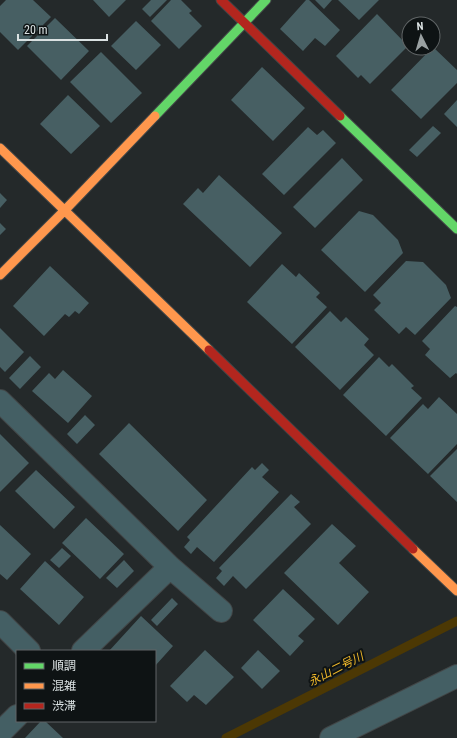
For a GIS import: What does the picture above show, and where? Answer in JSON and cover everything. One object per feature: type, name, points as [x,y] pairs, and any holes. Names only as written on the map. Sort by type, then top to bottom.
[{"type":"street","points":[[221,0],[457,229]]},
{"type":"street","points":[[0,274],[65,210],[266,0]]},
{"type":"street","points":[[0,148],[457,591]]},
{"type":"street","points":[[0,401],[170,568],[221,611]]},
{"type":"street","points":[[84,650],[170,568]]},
{"type":"street","points":[[0,622],[28,650]]},
{"type":"street","points":[[331,738],[457,676]]},
{"type":"street","points":[[0,733],[16,717]]},
{"type":"building","points":[[6,0],[33,0],[51,17],[18,50],[0,32],[0,6]]},
{"type":"building","points":[[93,0],[126,0],[109,17]]},
{"type":"building","points":[[151,0],[167,0],[150,17],[142,9]]},
{"type":"building","points":[[171,0],[181,0],[192,11],[189,13],[202,26],[179,49],[151,21]]},
{"type":"building","points":[[306,0],[309,0],[340,30],[325,46],[315,38],[303,51],[280,29]]},
{"type":"building","points":[[315,0],[332,0],[324,9]]},
{"type":"building","points":[[338,0],[379,0],[359,20]]},
{"type":"building","points":[[377,14],[401,39],[401,53],[370,84],[361,75],[358,78],[336,56]]},
{"type":"building","points":[[55,18],[89,51],[61,80],[27,46]]},
{"type":"building","points":[[136,21],[161,45],[136,70],[111,46]]},
{"type":"building","points":[[101,52],[142,93],[111,123],[70,82]]},
{"type":"building","points":[[441,55],[457,70],[457,83],[421,119],[391,90],[424,56],[441,56]]},
{"type":"building","points":[[262,67],[305,108],[273,141],[231,100]]},
{"type":"building","points":[[68,95],[100,126],[71,154],[40,124]]},
{"type":"building","points":[[457,100],[457,127],[444,114]]},
{"type":"building","points":[[433,126],[441,133],[417,157],[409,150]]},
{"type":"building","points":[[308,127],[317,135],[323,130],[336,143],[284,195],[262,174]]},
{"type":"building","points":[[342,158],[363,180],[315,228],[293,207]]},
{"type":"building","points":[[219,175],[282,233],[250,267],[183,204],[198,188],[203,193]]},
{"type":"building","points":[[0,193],[7,200],[0,208]]},
{"type":"building","points":[[359,211],[373,215],[398,240],[403,253],[365,292],[321,250]]},
{"type":"building","points":[[0,223],[6,229],[0,235]]},
{"type":"building","points":[[406,261],[423,262],[446,285],[451,298],[415,335],[406,327],[399,334],[374,310],[381,303],[373,295]]},
{"type":"building","points":[[282,264],[296,277],[299,273],[320,293],[316,297],[327,307],[292,344],[247,302]]},
{"type":"building","points":[[50,266],[89,303],[79,314],[75,311],[69,317],[65,314],[44,336],[13,306]]},
{"type":"building","points":[[455,306],[457,307],[457,374],[456,373],[450,378],[425,355],[430,349],[422,341]]},
{"type":"building","points":[[330,311],[341,322],[346,317],[369,339],[364,345],[374,355],[340,390],[295,347]]},
{"type":"building","points":[[0,328],[24,352],[5,372],[0,367]]},
{"type":"building","points":[[30,356],[41,367],[20,389],[9,378]]},
{"type":"building","points":[[379,357],[389,367],[392,364],[414,386],[411,388],[422,398],[386,436],[343,395]]},
{"type":"building","points":[[63,370],[92,396],[68,423],[32,391],[49,373],[55,379]]},
{"type":"building","points":[[439,397],[457,414],[457,444],[428,474],[390,438],[423,404],[428,409]]},
{"type":"building","points":[[85,415],[95,425],[77,444],[67,434]]},
{"type":"building","points":[[129,423],[207,500],[178,531],[99,454]]},
{"type":"building","points":[[0,434],[29,463],[0,492]]},
{"type":"building","points":[[457,449],[457,502],[430,476]]},
{"type":"building","points":[[262,463],[269,470],[262,477],[279,492],[214,562],[197,547],[191,554],[184,547],[190,540],[187,537],[252,467],[255,470]]},
{"type":"building","points":[[36,470],[75,507],[54,529],[15,491]]},
{"type":"building","points":[[291,494],[300,502],[294,507],[311,524],[246,589],[233,576],[224,586],[216,578],[222,571],[219,568]]},
{"type":"building","points":[[86,518],[124,554],[100,579],[62,543]]},
{"type":"building","points":[[332,524],[356,546],[339,563],[369,592],[338,625],[284,573]]},
{"type":"building","points":[[0,525],[31,554],[7,580],[0,574]]},
{"type":"building","points":[[62,548],[71,556],[59,568],[50,560]]},
{"type":"building","points":[[124,560],[134,571],[117,588],[106,578]]},
{"type":"building","points":[[45,561],[84,597],[59,625],[20,589]]},
{"type":"building","points":[[283,589],[315,619],[298,636],[304,641],[290,656],[253,620]]},
{"type":"building","points":[[172,598],[178,604],[157,626],[151,620]]},
{"type":"building","points":[[141,616],[173,646],[156,665],[156,650],[110,650]]},
{"type":"building","points":[[205,650],[234,677],[206,705],[194,695],[187,702],[170,686]]},
{"type":"building","points":[[258,650],[280,671],[262,689],[241,668]]},
{"type":"building","points":[[40,722],[46,722],[63,738],[25,738]]},
{"type":"waterway","name":"永山二号川","points":[[226,738],[457,621]]},
{"type":"traffic: fast","points":[[155,116],[266,0]]},
{"type":"traffic: fast","points":[[340,116],[457,229]]},
{"type":"traffic: slow","points":[[0,275],[155,116]]},
{"type":"traffic: slow","points":[[0,148],[209,350]]},
{"type":"traffic: slow","points":[[413,549],[457,591]]},
{"type":"traffic: jam","points":[[221,0],[340,116]]},
{"type":"traffic: jam","points":[[209,350],[413,549]]}]
